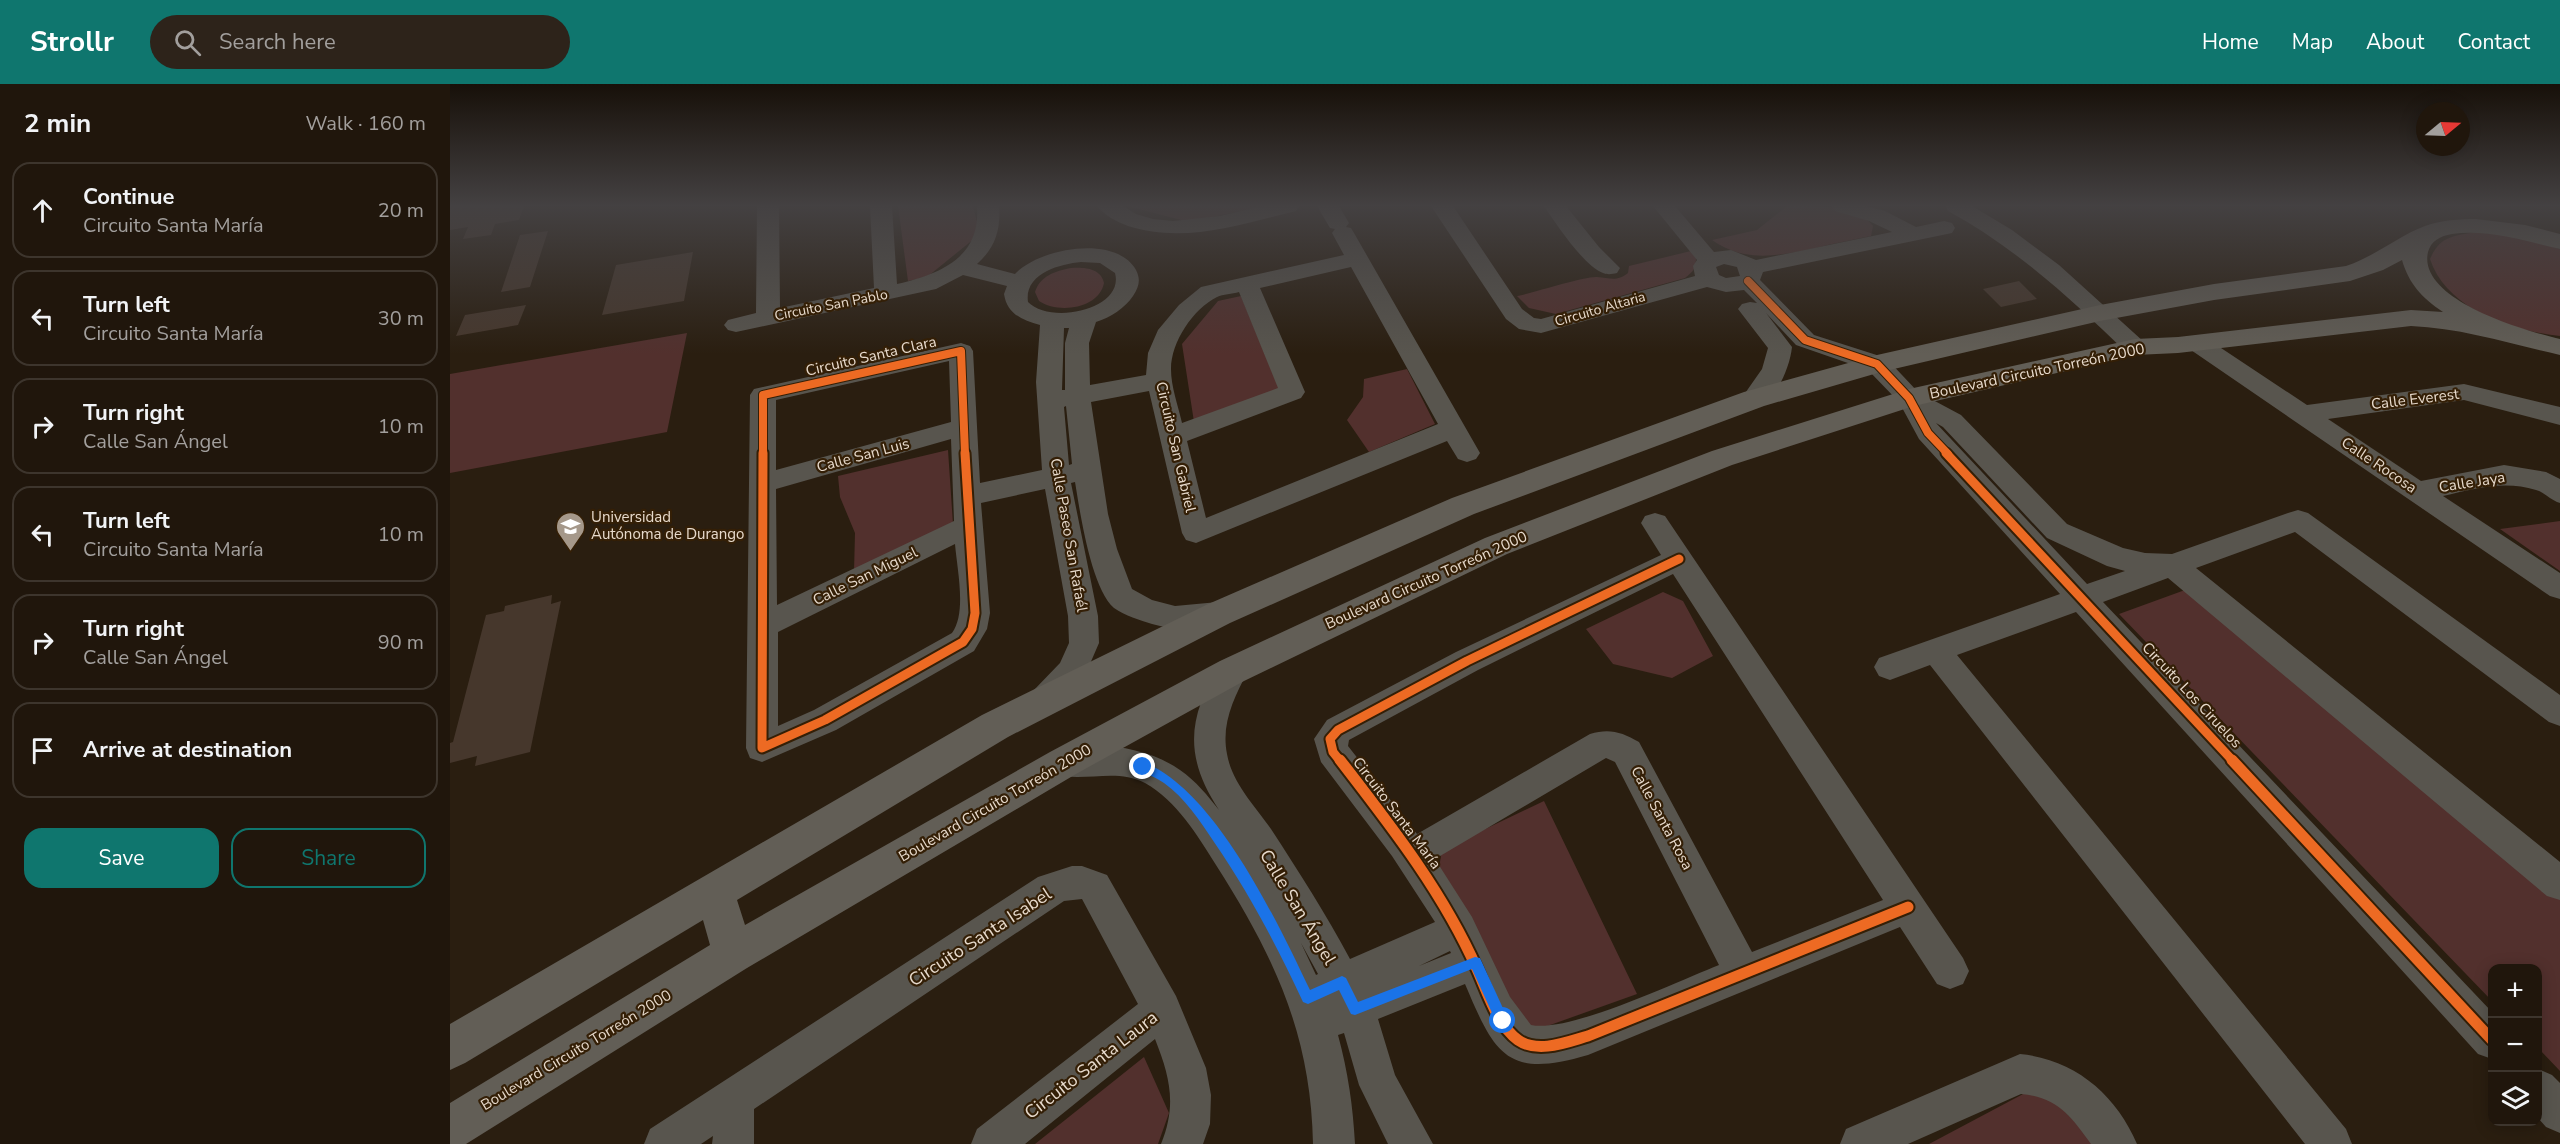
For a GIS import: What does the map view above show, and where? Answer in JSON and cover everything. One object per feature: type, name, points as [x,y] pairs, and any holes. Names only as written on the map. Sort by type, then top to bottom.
[{"type":"main road","points":[[450,1048],[995,726],[1218,614],[1463,506],[1754,399],[1877,364],[2110,311],[2214,292],[2350,273],[2374,265],[2391,255]]},
{"type":"main road","points":[[2414,255],[2419,274],[2431,290],[2450,305],[2475,320],[2504,332],[2560,346]]},
{"type":"main road","name":"Boulevard Circuito Torreón 2000","points":[[450,1128],[733,954],[1063,764],[1232,670],[1496,546],[1722,458],[1909,398],[2147,347],[2410,318],[2435,319],[2504,332]]},
{"type":"main road","points":[[1463,506],[1496,546]]},
{"type":"main road","points":[[715,893],[733,954]]},
{"type":"street","name":"Circuito San Pablo","points":[[768,255],[768,318]]},
{"type":"street","points":[[884,255],[886,294]]},
{"type":"street","points":[[967,261],[973,255]]},
{"type":"street","points":[[1071,255],[1061,258],[1027,276],[1016,297],[1023,310],[1040,319],[1052,320],[1086,317],[1107,308],[1122,296],[1126,289],[1128,281],[1124,269],[1125,255]]},
{"type":"street","points":[[1356,255],[1467,453]]},
{"type":"street","name":"Circuito Altaria","points":[[1475,255],[1514,315],[1527,324],[1541,326],[1729,275],[1816,255]]},
{"type":"street","points":[[1595,255],[1609,268]]},
{"type":"street","points":[[1711,255],[1762,309],[1805,340],[1877,364]]},
{"type":"street","points":[[2031,255],[2110,311]]},
{"type":"street","points":[[2054,255],[2147,347]]},
{"type":"street","name":"Circuito San Gabriel","points":[[1358,259],[1209,292],[1192,304],[1164,340],[1158,372],[1196,533],[1453,428]]},
{"type":"street","name":"Circuito San Pablo","points":[[736,325],[927,284],[967,261]]},
{"type":"street","points":[[967,261],[1027,276]]},
{"type":"street","points":[[1173,436],[1292,392],[1247,283]]},
{"type":"street","points":[[1754,399],[1775,372],[1779,360],[1780,347],[1762,309]]},
{"type":"street","name":"Calle Paseo San Rafaél","points":[[1086,317],[1077,344],[1078,386],[1085,462],[1094,513],[1112,582],[1124,599],[1151,612],[1183,619],[1218,614]]},
{"type":"street","name":"Calle Paseo San Rafaél","points":[[1044,701],[1072,671],[1084,643],[1083,616],[1056,468],[1050,391],[1052,320]]},
{"type":"street","points":[[1780,347],[1805,340]]},
{"type":"street","name":"Calle Rocosa","points":[[2197,343],[2560,588]]},
{"type":"street","name":"Circuito Santa Clara","points":[[961,351],[964,427],[968,526],[975,613],[972,629],[963,642],[825,720],[762,748],[763,395],[961,351]]},
{"type":"street","name":"Circuito Los Ciruelos","points":[[1877,364],[1909,398],[1928,433],[2488,1036]]},
{"type":"street","points":[[1050,391],[1158,372]]},
{"type":"street","name":"Calle Everest","points":[[2303,414],[2464,392],[2560,416]]},
{"type":"street","name":"Circuito Los Ciruelos","points":[[1909,398],[1952,422],[2057,531],[2117,558],[2145,564],[2172,565]]},
{"type":"street","name":"Calle San Luis","points":[[763,483],[964,427]]},
{"type":"street","points":[[967,486],[1085,462]]},
{"type":"street","name":"Calle Jaya","points":[[2417,491],[2504,474],[2546,482],[2560,493]]},
{"type":"street","name":"Circuito Los Ciruelos","points":[[1890,667],[2298,520],[2560,713]]},
{"type":"street","points":[[1655,523],[1950,971]]},
{"type":"street","name":"Calle San Miguel","points":[[762,626],[968,526]]},
{"type":"street","points":[[2028,541],[2057,531]]},
{"type":"street","name":"Circuito Santa María","points":[[1679,559],[1467,661],[1334,733],[1330,739],[1333,752],[1413,854],[1459,929],[1503,1021],[1516,1039],[1533,1047],[1556,1045],[1588,1036],[1908,907]]},
{"type":"street","points":[[2172,565],[2560,884]]},
{"type":"street","points":[[1936,651],[2331,1144]]},
{"type":"street","name":"Calle San Ángel","points":[[1232,670],[1219,692],[1209,732],[1209,752],[1217,777],[1277,869],[1348,996],[1389,1108],[1412,1144]]},
{"type":"street","name":"Calle Santa Rosa","points":[[1413,854],[1602,744],[1616,746],[1627,753],[1744,974]]},
{"type":"street","name":"Calle San Ángel","points":[[1063,764],[1090,760],[1128,763],[1143,767],[1167,779],[1202,815],[1245,877],[1280,940],[1312,1011],[1331,1097],[1334,1144]]},
{"type":"street","name":"Circuito Santa Isabel","points":[[665,1144],[1051,889],[1072,881],[1081,881],[1094,887],[1162,1009],[1186,1068],[1191,1095],[1190,1124],[1182,1144]]},
{"type":"street","points":[[1348,996],[1459,929]]},
{"type":"street","points":[[1312,1011],[1348,996],[1475,962]]},
{"type":"street","name":"Circuito Santa Laura","points":[[992,1144],[1162,1009]]},
{"type":"street","points":[[1887,1139],[2020,1074],[2038,1074],[2060,1082],[2077,1095],[2096,1114],[2116,1144]]},
{"type":"street","points":[[2542,1093],[2560,1113]]},
{"type":"street","points":[[733,1144],[734,1099]]},
{"type":"shaded area","points":[[905,255],[954,255],[927,277],[908,281]]},
{"type":"shaded area","points":[[1673,255],[1696,257],[1695,267],[1685,278],[1556,314],[1529,308],[1517,296],[1591,277],[1617,278],[1628,273],[1629,266]]},
{"type":"shaded area","points":[[2432,255],[2560,255],[2560,336],[2502,323],[2466,304],[2450,291],[2438,276],[2430,259]]},
{"type":"shaded area","points":[[1071,268],[1096,271],[1104,283],[1101,292],[1086,304],[1077,307],[1056,307],[1039,301],[1035,292],[1040,282],[1054,273]]},
{"type":"shaded area","points":[[1241,296],[1280,391],[1194,422],[1182,344],[1218,301]]},
{"type":"shaded area","points":[[687,333],[667,432],[450,473],[450,374]]},
{"type":"shaded area","points":[[1407,369],[1435,424],[1369,452],[1347,420],[1363,397],[1364,379]]},
{"type":"shaded area","points":[[948,450],[953,524],[854,572],[855,533],[840,497],[838,476]]},
{"type":"shaded area","points":[[2560,521],[2560,571],[2500,529]]},
{"type":"shaded area","points":[[2185,590],[2560,897],[2560,1071],[2542,1052],[2542,964],[2488,964],[2488,997],[2119,614]]},
{"type":"shaded area","points":[[1663,592],[1683,601],[1713,656],[1672,678],[1613,664],[1586,629]]},
{"type":"shaded area","points":[[1544,801],[1637,994],[1539,1029],[1524,1027],[1439,869],[1441,855],[1456,843]]},
{"type":"shaded area","points":[[1144,1057],[1169,1113],[1158,1144],[1035,1144]]},
{"type":"shaded area","points":[[2025,1093],[2054,1100],[2096,1144],[1929,1144]]},
{"type":"building","points":[[513,255],[540,255],[530,287],[501,292]]},
{"type":"building","points":[[672,255],[692,255],[684,301],[602,315],[616,265]]},
{"type":"building","points":[[2019,281],[2037,299],[2001,307],[1983,289]]},
{"type":"building","points":[[526,305],[518,325],[456,336],[465,315]]},
{"type":"building","points":[[552,595],[551,604],[561,601],[530,752],[475,766],[477,756],[450,763],[450,743],[453,742],[486,615],[504,611],[505,606]]},
{"type":"cycle path","points":[[1748,281],[1805,340],[1877,364],[1909,398],[1928,433],[2488,1036]]},
{"type":"cycle path","points":[[961,351],[968,526],[975,613],[972,629],[963,642],[825,720],[762,748],[763,395],[961,351]]},
{"type":"cycle path","points":[[1679,559],[1467,661],[1338,730],[1330,739],[1333,752],[1421,868],[1437,893],[1466,944],[1489,996],[1511,1034],[1518,1040],[1535,1046],[1553,1045],[1588,1036],[1908,907]]},
{"type":"place","name":"Universidad Autónoma de Durango","points":[[570,552]]},
{"type":"route","points":[[1143,767],[1167,779],[1202,815],[1245,877],[1280,940],[1308,998],[1342,982],[1355,1009],[1475,962],[1503,1021]]}]
